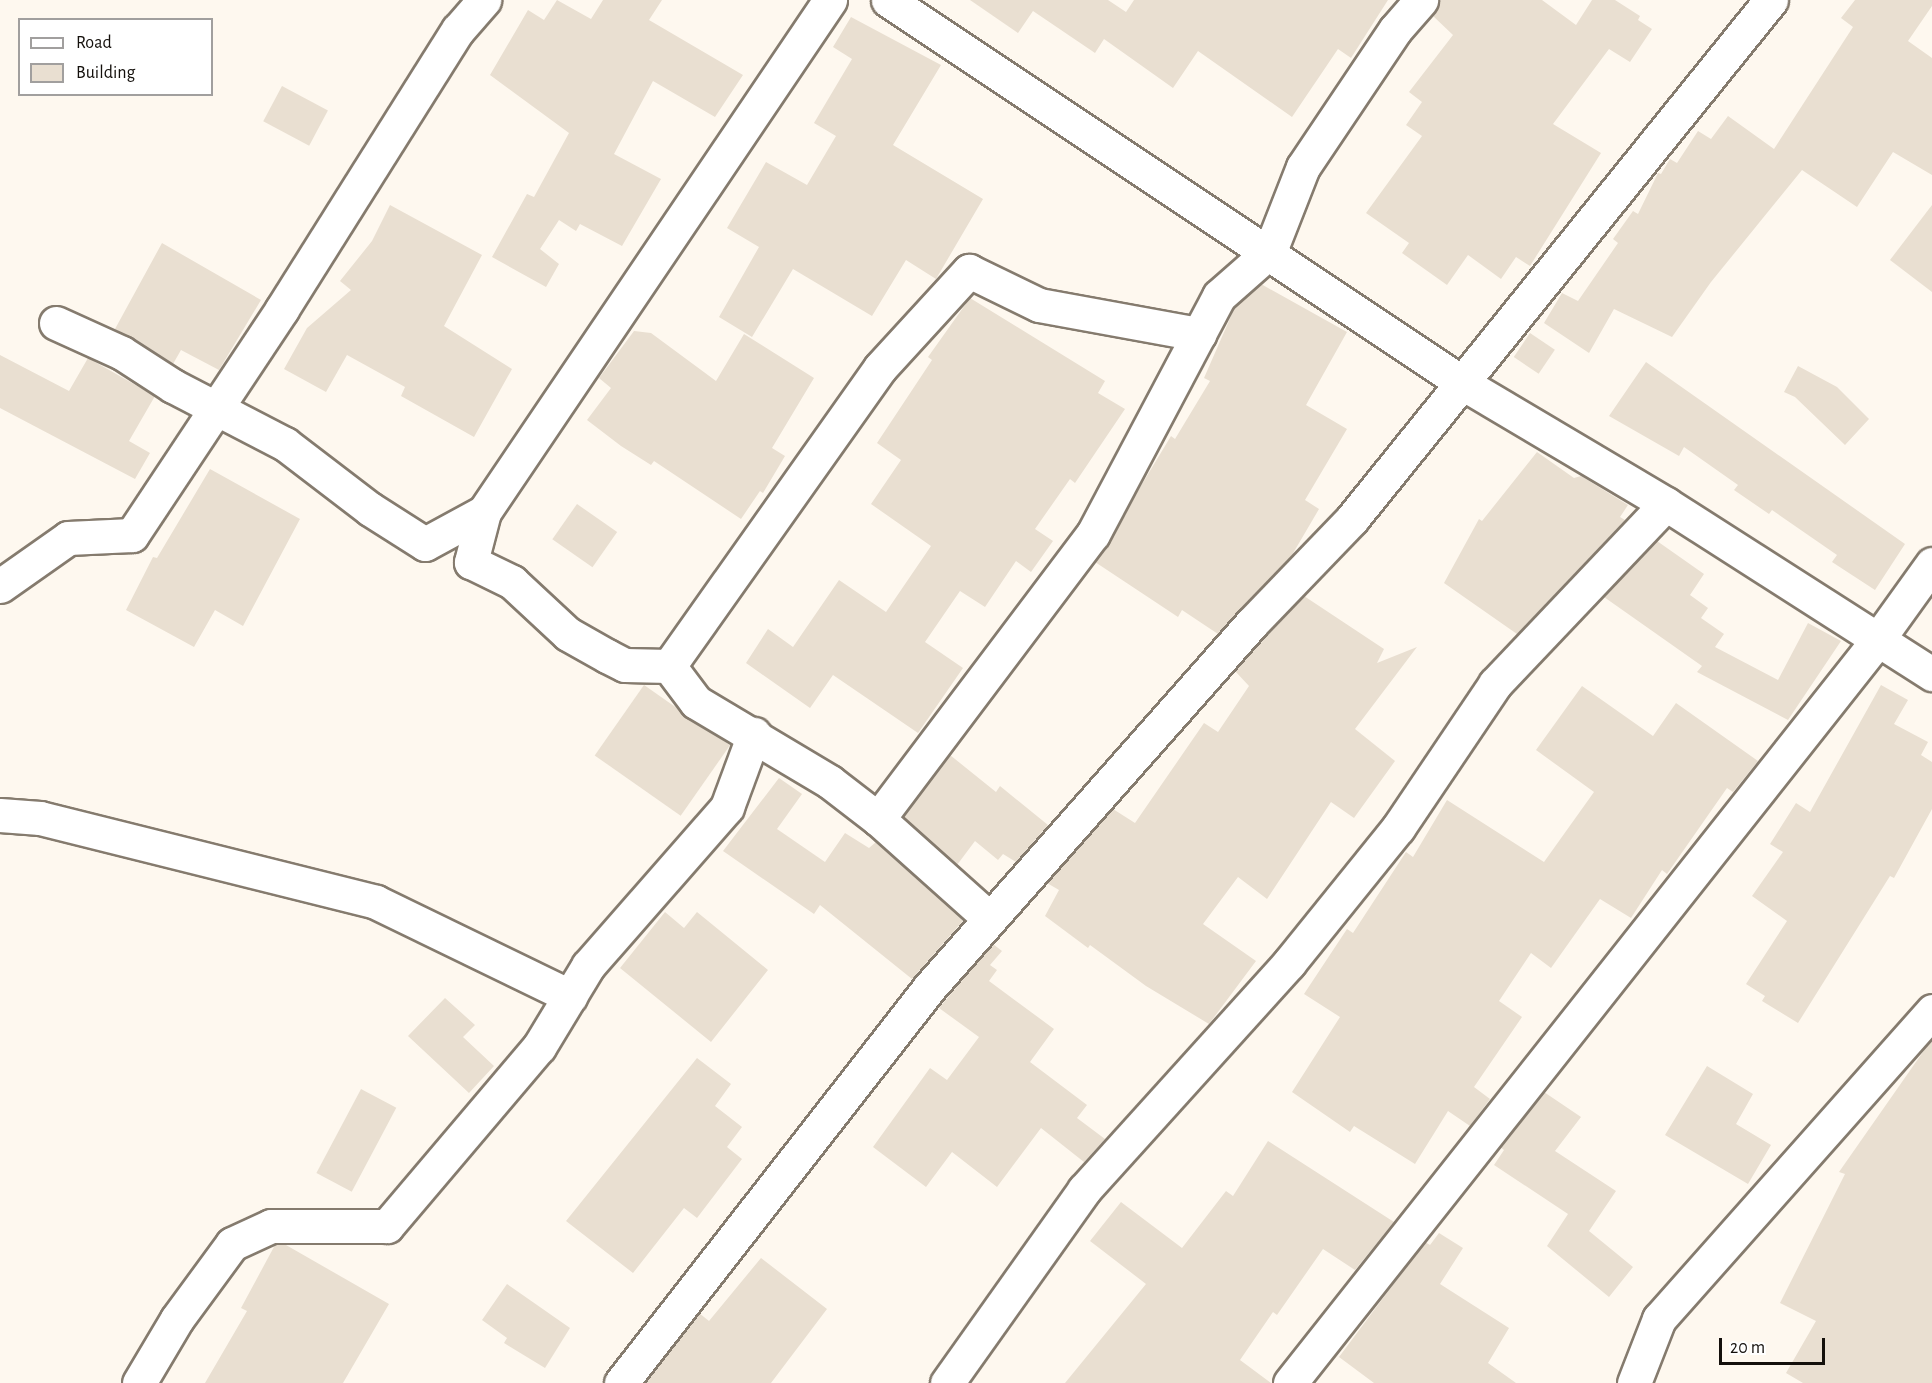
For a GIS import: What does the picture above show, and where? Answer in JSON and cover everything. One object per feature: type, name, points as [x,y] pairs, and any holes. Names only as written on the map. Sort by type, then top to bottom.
[{"type":"street","points":[[0,586],[68,538],[132,535],[216,409],[458,30],[484,0]]},
{"type":"street","points":[[669,666],[625,665],[607,656],[568,634],[512,582],[471,562],[484,512],[830,0]]},
{"type":"street","points":[[888,0],[1270,251],[1464,384],[1666,504],[1876,642],[1932,674]]},
{"type":"street","points":[[878,819],[1093,534],[1219,296],[1270,251],[1303,167],[1395,30],[1421,0]]},
{"type":"street","points":[[621,1383],[929,988],[1252,623],[1352,519],[1464,384],[1771,0]]},
{"type":"street","points":[[669,666],[880,368],[969,271],[1039,304],[1199,334]]},
{"type":"street","points":[[56,323],[122,353],[216,409],[285,444],[370,509],[425,544],[484,512]]},
{"type":"street","points":[[947,1383],[1084,1190],[1288,963],[1398,828],[1495,684],[1666,504]]},
{"type":"street","points":[[1290,1383],[1876,642],[1932,564]]},
{"type":"street","points":[[669,666],[696,702],[754,734],[830,782],[878,819],[990,919]]},
{"type":"street","points":[[139,1383],[177,1319],[232,1244],[271,1226],[387,1226],[539,1047],[588,966],[727,807],[754,734]]},
{"type":"street","points":[[0,815],[40,818],[376,902],[570,996]]},
{"type":"street","points":[[1634,1383],[1659,1319],[1932,1011]]},
{"type":"building","points":[[557,0],[591,19],[603,0],[662,0],[649,20],[743,75],[715,117],[653,81],[614,154],[661,179],[622,246],[580,224],[576,231],[559,220],[540,249],[559,264],[546,287],[492,257],[527,194],[534,197],[569,133],[490,75],[528,10],[544,20]]},
{"type":"building","points":[[970,0],[1108,0],[1126,12],[1134,0],[1388,0],[1351,58],[1338,49],[1292,117],[1198,51],[1173,88],[1104,39],[1095,53],[1033,11],[1018,33]]},
{"type":"building","points":[[1439,0],[1542,0],[1576,25],[1592,0],[1615,0],[1640,16],[1638,20],[1652,29],[1630,62],[1609,49],[1553,124],[1601,153],[1530,266],[1516,257],[1501,279],[1468,255],[1447,285],[1402,253],[1409,243],[1366,213],[1422,136],[1406,125],[1422,102],[1409,92],[1453,35],[1432,15]]},
{"type":"building","points":[[1855,0],[1932,0],[1932,6],[1908,41],[1932,58],[1932,175],[1893,152],[1857,207],[1802,170],[1711,282],[1672,337],[1614,309],[1589,353],[1544,323],[1562,293],[1578,301],[1618,243],[1613,239],[1633,211],[1638,214],[1658,173],[1661,174],[1670,159],[1677,163],[1698,131],[1711,139],[1728,116],[1774,149],[1853,27],[1841,18]]},
{"type":"building","points":[[851,17],[941,65],[893,145],[983,199],[936,279],[906,260],[872,316],[793,269],[752,337],[719,317],[759,247],[727,228],[766,162],[807,185],[836,136],[814,123],[852,59],[833,47]]},
{"type":"building","points":[[282,86],[328,110],[309,146],[263,121]]},
{"type":"building","points":[[390,205],[482,255],[444,326],[512,369],[474,437],[401,396],[405,387],[347,355],[326,392],[284,369],[307,328],[351,290],[340,281],[372,241]]},
{"type":"building","points":[[1932,205],[1932,292],[1890,260]]},
{"type":"building","points":[[162,243],[261,300],[219,370],[181,350],[173,364],[115,329]]},
{"type":"building","points":[[1261,284],[1347,332],[1306,405],[1347,429],[1305,500],[1319,509],[1292,555],[1218,634],[1182,610],[1178,617],[1095,562],[1171,436],[1175,439],[1210,381],[1204,378],[1235,307]]},
{"type":"building","points":[[970,298],[1105,381],[1098,393],[1125,409],[1075,483],[1070,479],[1035,529],[1053,541],[1031,572],[1016,561],[985,607],[960,591],[925,642],[963,668],[918,733],[833,675],[810,708],[746,663],[768,629],[793,647],[839,580],[886,612],[931,546],[871,504],[901,460],[877,443],[932,360],[928,357]]},
{"type":"building","points":[[634,331],[651,333],[716,381],[744,334],[814,378],[772,448],[785,456],[763,493],[760,491],[741,519],[654,461],[651,465],[621,446],[587,420],[611,388],[599,378]]},
{"type":"building","points":[[1530,333],[1555,350],[1539,374],[1514,357]]},
{"type":"building","points":[[0,355],[69,391],[88,358],[155,396],[129,441],[150,453],[135,479],[0,408]]},
{"type":"building","points":[[1646,362],[1905,544],[1875,590],[1832,562],[1837,555],[1772,510],[1769,514],[1734,490],[1738,485],[1684,447],[1679,456],[1609,416]]},
{"type":"building","points":[[1798,366],[1837,387],[1869,419],[1845,445],[1795,397],[1784,392]]},
{"type":"building","points":[[1537,452],[1574,478],[1581,476],[1628,505],[1620,517],[1625,520],[1517,634],[1444,583],[1479,519],[1482,521]]},
{"type":"building","points":[[210,469],[300,519],[243,626],[215,610],[194,647],[126,610],[153,557],[157,558]]},
{"type":"building","points":[[577,504],[617,532],[592,567],[552,539]]},
{"type":"building","points":[[1657,541],[1704,574],[1690,595],[1708,608],[1701,618],[1724,634],[1715,647],[1778,680],[1808,623],[1841,641],[1788,720],[1697,672],[1702,666],[1604,597]]},
{"type":"building","points":[[1304,596],[1384,649],[1377,663],[1417,647],[1355,729],[1395,761],[1354,818],[1331,802],[1267,899],[1238,877],[1203,924],[1256,961],[1209,1024],[1146,986],[1090,945],[1088,948],[1045,916],[1059,890],[1047,883],[1113,809],[1135,823],[1204,723],[1218,732],[1249,686],[1235,671]]},
{"type":"building","points":[[644,685],[730,745],[681,816],[595,755]]},
{"type":"building","points":[[1881,685],[1908,700],[1894,724],[1928,742],[1921,755],[1932,762],[1932,809],[1894,878],[1890,876],[1798,1023],[1762,1001],[1765,996],[1746,984],[1787,921],[1752,896],[1783,852],[1770,844],[1796,803],[1810,812]]},
{"type":"building","points":[[1582,686],[1653,736],[1676,703],[1758,761],[1733,792],[1727,788],[1667,874],[1662,870],[1631,918],[1600,899],[1551,968],[1531,953],[1499,1001],[1522,1017],[1474,1087],[1490,1099],[1470,1126],[1448,1111],[1415,1164],[1354,1126],[1350,1132],[1292,1092],[1340,1017],[1304,994],[1347,929],[1353,933],[1406,852],[1413,857],[1447,800],[1544,862],[1594,792],[1536,750]]},
{"type":"building","points":[[950,755],[996,792],[1000,786],[1048,825],[1016,862],[1003,854],[998,860],[975,841],[957,865],[903,817]]},
{"type":"building","points":[[779,778],[802,794],[777,829],[825,862],[845,833],[869,848],[876,842],[963,921],[912,979],[820,905],[814,914],[723,851]]},
{"type":"building","points":[[665,912],[684,928],[697,912],[768,970],[711,1042],[620,968]]},
{"type":"building","points":[[993,944],[1002,951],[990,965],[997,970],[989,981],[1054,1029],[1030,1062],[1087,1105],[1077,1118],[1105,1139],[1084,1162],[1041,1128],[997,1187],[952,1152],[926,1187],[873,1147],[930,1068],[947,1080],[979,1037],[939,1008]]},
{"type":"building","points":[[445,998],[475,1025],[463,1037],[494,1066],[469,1093],[408,1036]]},
{"type":"building","points":[[1932,1039],[1932,1383],[1803,1383],[1786,1373],[1816,1321],[1780,1303],[1845,1174],[1839,1172]]},
{"type":"building","points":[[697,1058],[731,1084],[715,1106],[742,1127],[727,1147],[742,1159],[697,1218],[684,1208],[633,1273],[566,1221]]},
{"type":"building","points":[[1707,1066],[1753,1094],[1736,1124],[1771,1145],[1748,1184],[1665,1135]]},
{"type":"building","points":[[361,1089],[396,1108],[352,1192],[316,1173]]},
{"type":"building","points":[[1544,1092],[1581,1117],[1555,1151],[1616,1191],[1589,1231],[1633,1267],[1609,1297],[1547,1246],[1568,1214],[1494,1165],[1504,1150],[1500,1147]]},
{"type":"building","points":[[1268,1141],[1394,1222],[1355,1270],[1323,1249],[1277,1315],[1273,1312],[1240,1360],[1271,1383],[1065,1383],[1146,1284],[1090,1241],[1121,1202],[1182,1248],[1226,1191],[1233,1196]]},
{"type":"building","points":[[1439,1233],[1463,1248],[1440,1284],[1509,1328],[1488,1363],[1516,1383],[1374,1383],[1339,1357],[1425,1242],[1430,1245]]},
{"type":"building","points":[[275,1245],[286,1245],[389,1304],[343,1383],[205,1383],[247,1311],[241,1308]]},
{"type":"building","points":[[761,1258],[827,1309],[771,1383],[645,1383],[699,1313],[709,1321]]},
{"type":"building","points":[[507,1284],[570,1328],[545,1368],[504,1343],[507,1338],[482,1320]]}]
